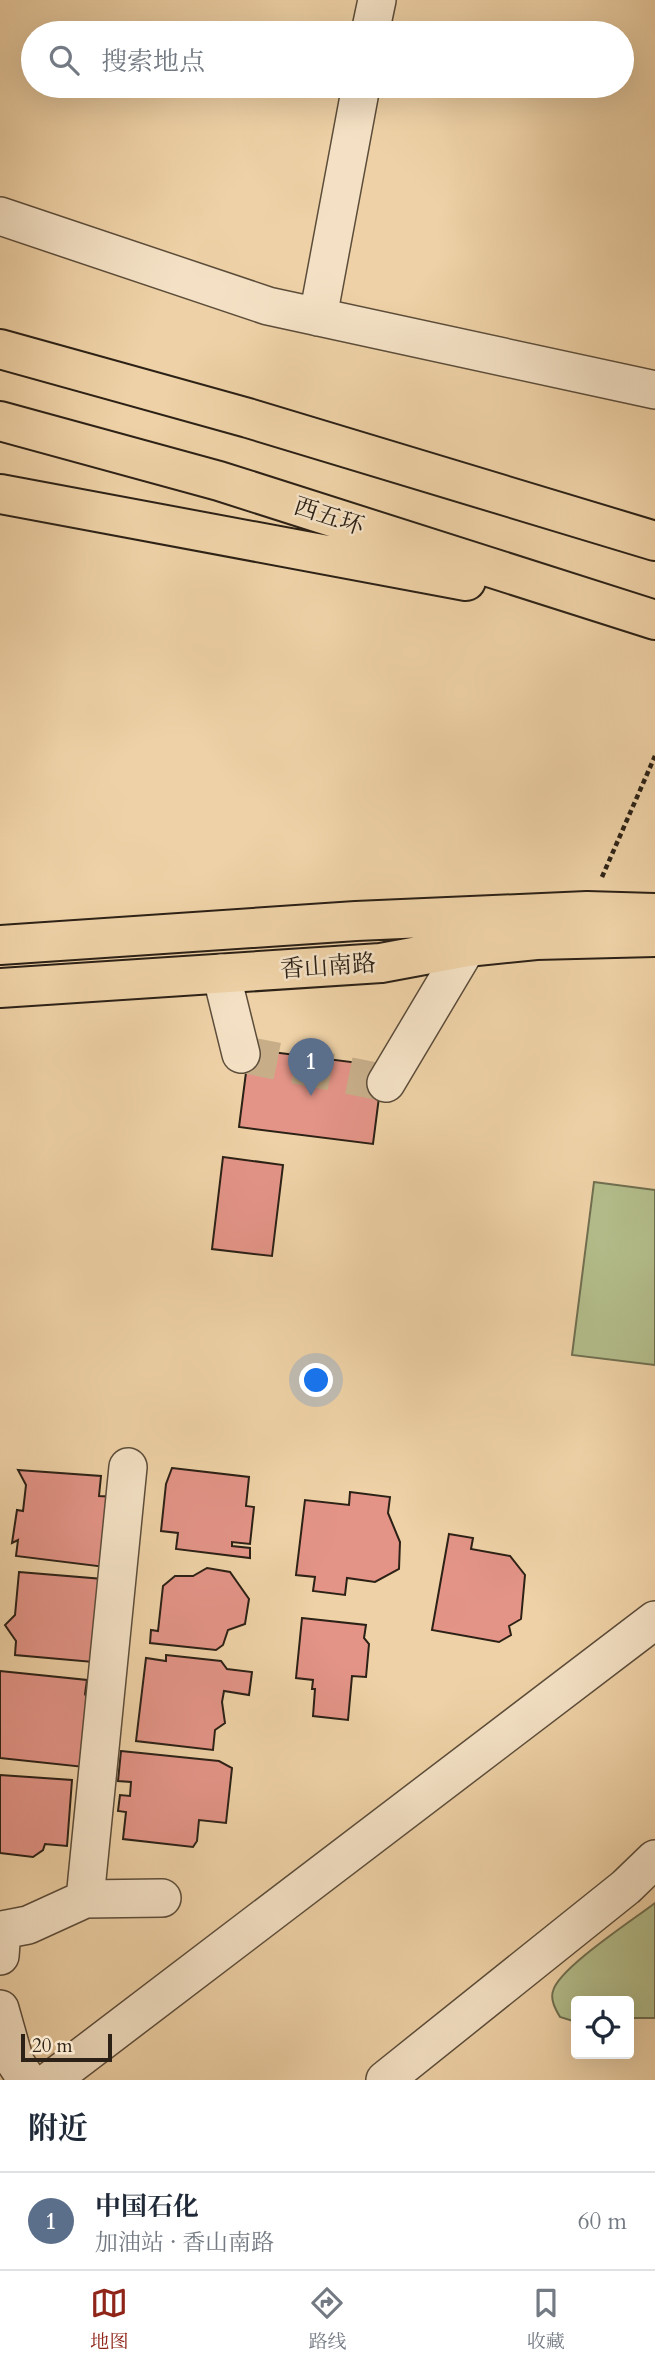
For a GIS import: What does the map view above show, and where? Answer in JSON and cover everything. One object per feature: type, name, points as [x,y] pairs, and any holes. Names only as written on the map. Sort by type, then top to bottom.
[{"type":"main road","points":[[0,349],[248,418],[655,541]]},
{"type":"main road","name":"西五环","points":[[0,421],[219,481],[642,616]]},
{"type":"main road","points":[[0,494],[642,616]]},
{"type":"main road","name":"香山南路","points":[[0,945],[356,922],[587,911],[655,914]]},
{"type":"main road","name":"香山南路","points":[[0,988],[381,964],[467,947],[536,940],[655,937]]},
{"type":"street","points":[[373,21],[377,0]]},
{"type":"street","points":[[318,317],[359,98]]},
{"type":"street","points":[[0,216],[268,306],[655,390]]},
{"type":"street","points":[[386,1083],[467,947]]},
{"type":"street","points":[[221,973],[241,1054]]},
{"type":"street","points":[[85,1899],[128,1467]]},
{"type":"street","points":[[51,2080],[655,1620]]},
{"type":"street","points":[[385,2080],[626,1887],[655,1860]]},
{"type":"street","points":[[1,1938],[85,1899],[162,1898]]},
{"type":"street","points":[[0,2010],[15,2062],[27,2080]]},
{"type":"path","points":[[587,911],[655,756]]},
{"type":"green space","points":[[594,1182],[655,1190],[655,1365],[572,1355]]},
{"type":"green space","points":[[655,1903],[655,2018],[634,2018],[634,1996],[571,1996],[571,2020],[560,2017],[552,1998],[558,1981],[615,1932]]},
{"type":"building","points":[[249,1049],[383,1066],[373,1144],[239,1127]]},
{"type":"building","points":[[223,1157],[283,1165],[272,1256],[212,1249]]},
{"type":"building","points":[[172,1468],[249,1477],[246,1506],[254,1507],[250,1544],[232,1542],[232,1546],[250,1548],[250,1558],[176,1549],[178,1533],[161,1531],[166,1484]]},
{"type":"building","points":[[18,1470],[101,1476],[99,1496],[117,1497],[105,1567],[16,1556],[18,1540],[12,1543],[17,1510],[23,1511],[26,1485]]},
{"type":"building","points":[[350,1492],[390,1497],[388,1513],[400,1542],[399,1569],[375,1582],[347,1578],[345,1595],[313,1591],[315,1577],[296,1575],[305,1500],[349,1505]]},
{"type":"building","points":[[449,1534],[473,1538],[471,1549],[510,1556],[525,1575],[521,1619],[509,1626],[511,1635],[499,1642],[432,1630]]},
{"type":"building","points":[[207,1568],[230,1572],[249,1599],[245,1624],[228,1630],[223,1645],[216,1650],[150,1643],[151,1630],[158,1631],[163,1586],[175,1576],[193,1576]]},
{"type":"building","points":[[19,1572],[115,1580],[93,1662],[15,1655],[16,1641],[5,1625],[15,1615]]},
{"type":"building","points":[[302,1618],[366,1625],[364,1638],[369,1644],[366,1677],[352,1676],[348,1720],[313,1716],[313,1680],[296,1678]]},
{"type":"building","points":[[166,1655],[221,1661],[227,1669],[252,1672],[249,1695],[224,1691],[222,1702],[225,1723],[215,1730],[213,1750],[136,1741],[146,1658],[166,1661]]},
{"type":"building","points":[[0,1671],[87,1680],[85,1694],[91,1706],[84,1767],[0,1758]]},
{"type":"building","points":[[121,1751],[219,1761],[232,1768],[226,1823],[199,1820],[197,1841],[193,1847],[123,1839],[126,1812],[118,1811],[120,1795],[130,1796],[131,1782],[118,1781]]},
{"type":"building","points":[[0,1775],[72,1780],[67,1846],[45,1844],[43,1850],[33,1857],[0,1853]]},
{"type":"tunnel","points":[[241,1054],[386,1083]]},
{"type":"place","name":"中国石化","points":[[311,1096]]}]
